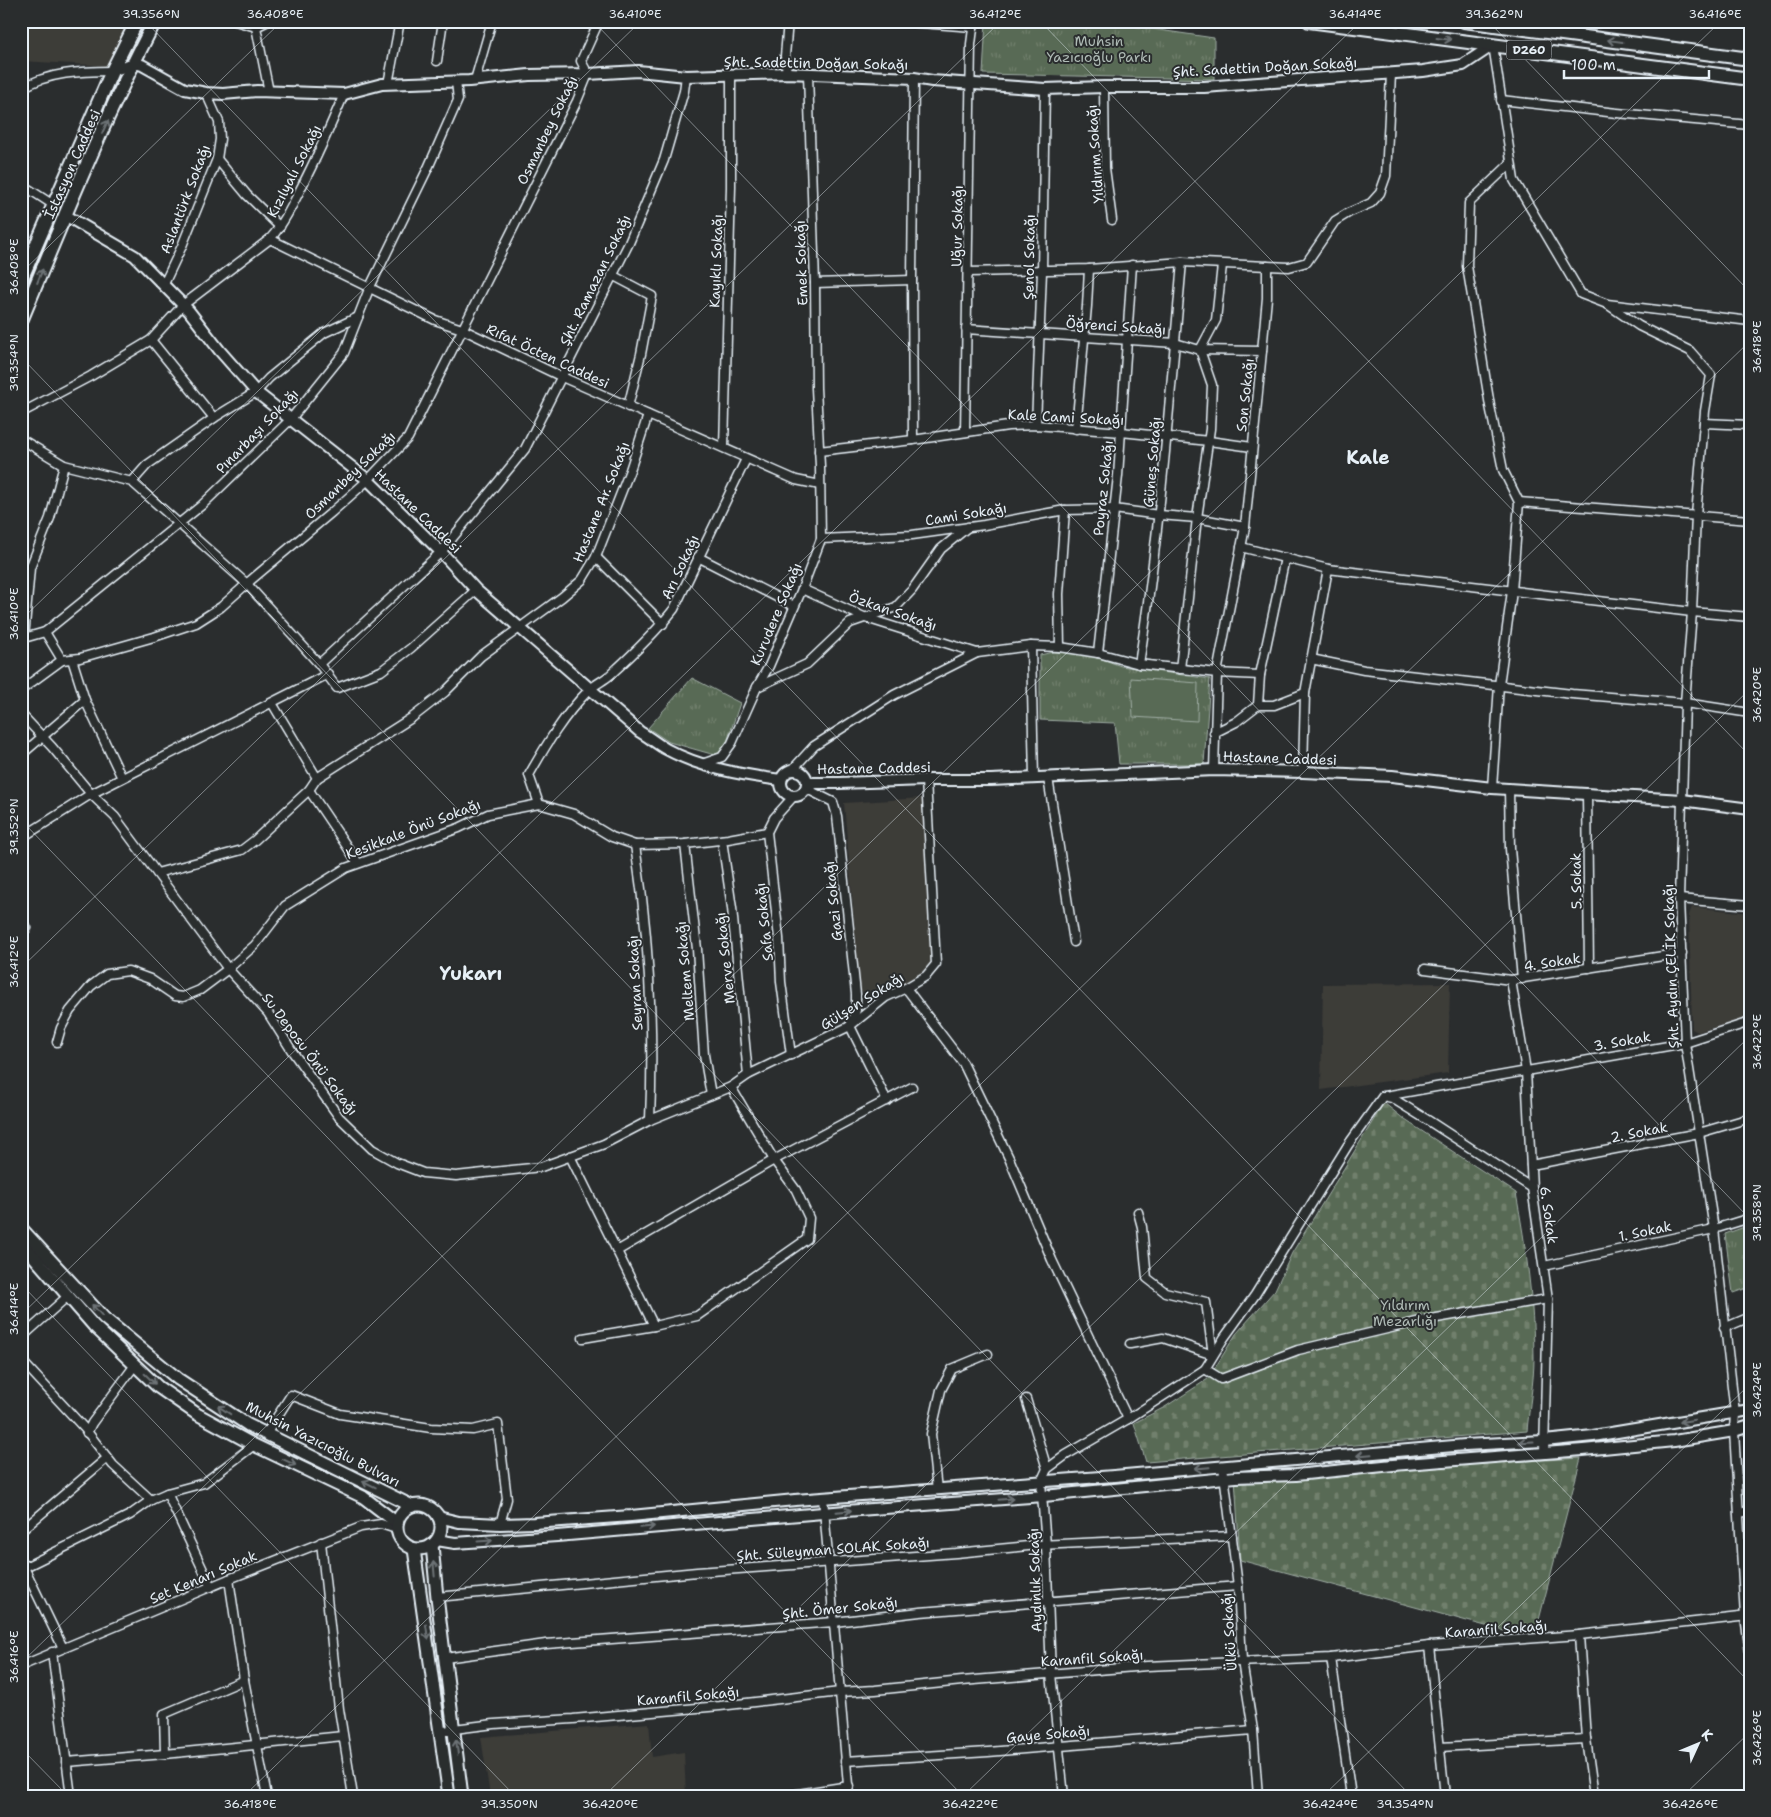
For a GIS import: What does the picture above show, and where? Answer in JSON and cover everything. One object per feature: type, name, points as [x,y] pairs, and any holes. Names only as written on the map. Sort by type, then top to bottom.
[{"type":"main road","name":"İstasyon Caddesi","points":[[21,280],[112,71],[137,21]]},
{"type":"main road","name":"İstasyon Caddesi","points":[[21,321],[65,215],[155,21]]},
{"type":"main road","name":"D260","points":[[1308,21],[1750,80]]},
{"type":"main road","name":"D260","points":[[1464,21],[1750,59]]},
{"type":"main road","name":"Muhsin Yazıcıoğlu Bulvarı","points":[[21,1228],[104,1318],[178,1379],[248,1425],[412,1506]]},
{"type":"main road","points":[[21,1242],[94,1326],[158,1387],[197,1414],[254,1445],[363,1497],[397,1526]]},
{"type":"main road","points":[[434,1543],[420,1549],[414,1549],[404,1544],[398,1534],[397,1526],[402,1512],[412,1506],[424,1506],[435,1512],[441,1529],[434,1543],[437,1597],[462,1796]]},
{"type":"main road","points":[[414,1549],[449,1796]]},
{"type":"street","points":[[235,21],[256,27],[268,21]]},
{"type":"street","points":[[388,84],[400,21]]},
{"type":"street","points":[[437,61],[443,21]]},
{"type":"street","points":[[475,80],[492,21]]},
{"type":"street","points":[[588,74],[581,61],[599,21]]},
{"type":"street","points":[[787,73],[785,56],[788,21]]},
{"type":"street","points":[[894,21],[973,24]]},
{"type":"street","name":"Uğur Sokağı","points":[[965,432],[973,24]]},
{"type":"street","points":[[256,27],[269,92]]},
{"type":"street","points":[[1493,45],[1514,180],[1581,294],[1607,304],[1750,321]]},
{"type":"street","name":"Şht. Sadettin Doğan Sokağı","points":[[134,63],[142,65],[185,89],[206,93],[344,94],[388,84],[638,70],[686,76],[787,73],[914,78],[1045,89],[1104,86],[1204,87],[1391,74],[1463,65],[1493,45]]},
{"type":"street","points":[[21,89],[30,83],[74,72],[112,71],[134,63]]},
{"type":"street","name":"Osmanbey Sokağı","points":[[62,660],[129,645],[196,623],[221,607],[368,480],[408,438],[577,101],[588,74]]},
{"type":"street","name":"Kayıklı Sokağı","points":[[724,448],[731,187],[731,74]]},
{"type":"street","name":"Emek Sokağı","points":[[808,74],[819,451]]},
{"type":"street","points":[[969,272],[1089,269],[1182,262],[1289,267],[1307,262],[1335,221],[1371,203],[1380,193],[1386,176],[1391,74]]},
{"type":"street","name":"Şht. Ramazan Sokağı","points":[[319,664],[441,552],[525,449],[629,243],[664,160],[684,91],[686,76]]},
{"type":"street","points":[[913,440],[914,78]]},
{"type":"street","name":"Pınarbaşı Sokağı","points":[[45,632],[202,505],[290,420],[344,353],[369,289],[428,168],[458,100],[456,81]]},
{"type":"street","name":"Yıldırım Sokağı","points":[[1104,86],[1105,168],[1112,220]]},
{"type":"street","name":"Şenol Sokağı","points":[[1036,426],[1042,270],[1045,89]]},
{"type":"street","name":"Aslantürk Sokağı","points":[[164,284],[182,246],[217,159],[220,139],[219,122],[206,93]]},
{"type":"street","name":"Kızılyalı Sokağı","points":[[21,413],[91,376],[151,340],[183,305],[270,239],[280,227],[323,145],[344,94]]},
{"type":"street","points":[[1501,100],[1750,125]]},
{"type":"street","points":[[217,159],[247,195],[280,227]]},
{"type":"street","points":[[1492,788],[1499,685],[1512,591],[1519,502],[1503,470],[1467,266],[1469,203],[1511,163]]},
{"type":"street","points":[[21,184],[54,205],[65,215]]},
{"type":"street","name":"Hastane Caddesi","points":[[65,215],[135,256],[183,305],[256,392],[368,480],[441,552],[476,590],[640,732],[667,749],[702,764],[753,776],[781,780]]},
{"type":"street","name":"Rıfat Öcten Caddesi","points":[[270,239],[369,289],[562,377],[796,480],[820,485]]},
{"type":"street","name":"Güneş Sokağı","points":[[1138,664],[1150,594],[1160,515],[1182,262]]},
{"type":"street","name":"Poyraz Sokağı","points":[[1098,653],[1121,432],[1132,265]]},
{"type":"street","points":[[1180,668],[1197,518],[1209,441],[1212,385],[1200,350],[1216,320],[1222,265]]},
{"type":"street","name":"Son Sokağı","points":[[1214,770],[1217,673],[1245,527],[1267,298],[1268,266]]},
{"type":"street","points":[[1076,429],[1089,269]]},
{"type":"street","points":[[612,275],[652,296],[641,354],[628,406]]},
{"type":"street","points":[[815,283],[912,280]]},
{"type":"street","name":"Şht. Aydın ÇELİK Sokağı","points":[[1607,304],[1639,326],[1690,351],[1711,375],[1704,422],[1696,515],[1692,612],[1684,703],[1679,899],[1685,1043],[1714,1229],[1735,1413],[1734,1432],[1739,1514],[1750,1652]]},
{"type":"street","points":[[132,482],[146,465],[214,418],[256,392],[269,378],[324,333],[358,317]]},
{"type":"street","name":"Öğrenci Sokağı","points":[[966,329],[1175,343],[1200,350],[1262,351]]},
{"type":"street","points":[[151,340],[214,418]]},
{"type":"street","name":"Hastane Ar. Sokağı","points":[[317,778],[413,718],[445,692],[481,656],[562,597],[582,580],[596,556],[630,470],[648,415]]},
{"type":"street","points":[[1704,422],[1750,425]]},
{"type":"street","name":"Kale Cami Sokağı","points":[[819,451],[1008,426],[1121,432],[1252,447]]},
{"type":"street","points":[[21,439],[64,466],[132,482],[247,584],[328,674],[337,688],[382,671],[411,648],[476,590]]},
{"type":"street","name":"Kurudere Sokağı","points":[[702,764],[722,758],[732,743],[757,687],[769,666],[821,539],[819,451]]},
{"type":"street","name":"Arı Sokağı","points":[[539,804],[529,775],[565,717],[590,689],[609,676],[663,624],[674,609],[746,459]]},
{"type":"street","points":[[21,690],[62,660],[45,632],[23,639],[30,568],[50,518],[64,466]]},
{"type":"street","points":[[1519,502],[1750,520]]},
{"type":"street","name":"Cami Sokağı","points":[[821,539],[912,534],[968,527],[1065,510],[1114,509],[1197,518],[1245,527]]},
{"type":"street","points":[[1060,647],[1059,594],[1065,510]]},
{"type":"street","points":[[757,687],[808,664],[850,623],[896,607],[912,590],[941,549],[968,527]]},
{"type":"street","points":[[1242,547],[1328,569],[1692,612],[1750,617]]},
{"type":"street","points":[[596,556],[663,624]]},
{"type":"street","points":[[698,557],[794,606]]},
{"type":"street","points":[[1258,704],[1260,675],[1285,558]]},
{"type":"street","points":[[1303,772],[1305,693],[1328,569]]},
{"type":"street","name":"Özkan Sokağı","points":[[802,589],[866,618],[977,653]]},
{"type":"street","points":[[1030,646],[1034,778]]},
{"type":"street","points":[[793,770],[814,746],[894,695],[977,653],[1030,646],[1060,647],[1098,653],[1138,664],[1217,673],[1260,675]]},
{"type":"street","points":[[72,659],[85,700],[122,778]]},
{"type":"street","points":[[1311,659],[1364,670],[1572,694],[1684,703],[1750,712]]},
{"type":"street","points":[[21,838],[91,794],[328,674]]},
{"type":"street","points":[[1214,733],[1236,722],[1258,704],[1274,705],[1305,693]]},
{"type":"street","points":[[21,755],[85,700]]},
{"type":"street","points":[[157,873],[242,850],[309,790],[317,778],[272,703]]},
{"type":"street","name":"Su Deposu Önü Sokağı","points":[[21,714],[91,794],[115,817],[180,907],[228,969],[268,1013],[338,1117],[372,1149],[397,1163],[423,1173],[456,1176],[541,1167],[604,1144]]},
{"type":"street","points":[[539,804],[574,814],[612,837],[635,846],[685,844],[767,832],[774,818],[793,797],[801,795],[807,786],[805,775],[798,770],[785,773],[781,780],[785,793],[793,797]]},
{"type":"street","name":"Hastane Caddesi","points":[[807,786],[839,783],[1048,778],[1214,770],[1303,772],[1392,776],[1492,788],[1682,800],[1750,809]]},
{"type":"street","points":[[1048,778],[1074,942]]},
{"type":"street","name":"Gülşen Sokağı","points":[[604,1144],[650,1120],[731,1087],[748,1075],[850,1026],[886,997],[926,976],[936,964],[926,780]]},
{"type":"street","name":"Gazi Sokağı","points":[[807,786],[832,802],[837,816],[856,994],[856,1010],[850,1026]]},
{"type":"street","points":[[1509,788],[1510,849],[1522,979]]},
{"type":"street","points":[[309,790],[358,864]]},
{"type":"street","name":"5. Sokak","points":[[1587,793],[1590,968]]},
{"type":"street","name":"Kesikkale Önü Sokağı","points":[[57,1042],[61,1028],[70,1011],[91,986],[107,974],[128,971],[150,979],[175,996],[183,997],[200,990],[255,945],[285,906],[346,868],[459,828],[488,814],[539,804]]},
{"type":"street","name":"Safa Sokağı","points":[[767,832],[779,938],[781,982],[791,1055]]},
{"type":"street","name":"Merve Sokağı","points":[[722,840],[732,908],[748,1075]]},
{"type":"street","name":"Meltem Sokağı","points":[[685,844],[696,949],[704,1055],[711,1094]]},
{"type":"street","name":"Seyran Sokağı","points":[[635,846],[641,880],[650,988],[652,1079],[650,1120]]},
{"type":"street","points":[[1679,899],[1750,905]]},
{"type":"street","name":"4. Sokak","points":[[1425,969],[1511,980],[1682,953]]},
{"type":"street","name":"6. Sokak","points":[[1511,980],[1526,1071],[1532,1188],[1548,1299],[1544,1453]]},
{"type":"street","points":[[906,988],[963,1063],[1009,1158],[1052,1260],[1128,1419]]},
{"type":"street","name":"3. Sokak","points":[[1383,1096],[1685,1043],[1750,1022]]},
{"type":"street","points":[[850,1026],[887,1101]]},
{"type":"street","points":[[583,1338],[654,1326],[697,1316],[807,1239],[809,1218],[796,1190],[774,1160],[731,1087]]},
{"type":"street","points":[[617,1251],[774,1160],[912,1087]]},
{"type":"street","points":[[1046,1469],[1205,1369],[1255,1295],[1348,1145],[1383,1096],[1392,1098],[1532,1188]]},
{"type":"street","name":"2. Sokak","points":[[1531,1165],[1699,1133],[1750,1118]]},
{"type":"street","points":[[570,1156],[654,1326]]},
{"type":"street","points":[[1138,1212],[1142,1227],[1147,1278],[1165,1292],[1206,1302],[1213,1355]]},
{"type":"street","name":"1. Sokak","points":[[1544,1266],[1714,1229],[1750,1218]]},
{"type":"street","points":[[21,1338],[68,1296]]},
{"type":"street","points":[[1205,1369],[1221,1379],[1308,1348],[1425,1320],[1548,1299]]},
{"type":"street","points":[[1724,1328],[1750,1317]]},
{"type":"street","points":[[1130,1344],[1163,1338],[1213,1355]]},
{"type":"street","points":[[937,1490],[931,1434],[941,1390],[952,1369],[988,1354]]},
{"type":"street","points":[[21,1360],[107,1458],[151,1500]]},
{"type":"street","points":[[87,1433],[92,1422],[136,1365]]},
{"type":"street","points":[[266,1434],[290,1395],[340,1414],[431,1428],[473,1430],[498,1424],[507,1499],[500,1524]]},
{"type":"street","points":[[1026,1399],[1046,1469],[1042,1482]]},
{"type":"street","points":[[438,1517],[459,1522],[534,1524],[1465,1445],[1544,1441],[1593,1436],[1750,1410]]},
{"type":"street","points":[[434,1543],[539,1537],[1544,1453],[1674,1440],[1734,1432],[1750,1426]]},
{"type":"street","points":[[63,1648],[23,1566],[130,1515],[151,1500],[167,1493],[204,1483],[254,1445]]},
{"type":"street","points":[[21,1531],[107,1458]]},
{"type":"street","name":"Ülkü Sokağı","points":[[1223,1466],[1238,1586],[1242,1661],[1253,1730],[1258,1796]]},
{"type":"street","name":"Aydınlık Sokağı","points":[[1042,1482],[1051,1674],[1064,1796]]},
{"type":"street","points":[[167,1493],[211,1587]]},
{"type":"street","points":[[823,1498],[830,1562],[845,1761],[850,1796]]},
{"type":"street","points":[[1739,1514],[1750,1511]]},
{"type":"street","name":"Set Kenarı Sokak","points":[[21,1666],[229,1579],[361,1527],[380,1524],[397,1526]]},
{"type":"street","name":"Şht. Süleyman SOLAK Sokağı","points":[[437,1597],[697,1572],[1046,1545],[1232,1536]]},
{"type":"street","points":[[322,1542],[343,1736],[353,1796]]},
{"type":"street","points":[[229,1579],[244,1680],[267,1796]]},
{"type":"street","name":"Şht. Ömer Sokağı","points":[[445,1658],[546,1644],[834,1622],[920,1612],[1238,1586]]},
{"type":"street","name":"Karanfil Sokağı","points":[[441,1732],[494,1724],[720,1706],[840,1692],[962,1681],[1242,1661],[1331,1658],[1429,1646],[1579,1635],[1747,1616]]},
{"type":"street","points":[[1579,1635],[1586,1739],[1594,1796]]},
{"type":"street","points":[[1429,1646],[1445,1796]]},
{"type":"street","points":[[52,1652],[71,1796]]},
{"type":"street","points":[[1331,1658],[1351,1796]]},
{"type":"street","points":[[165,1754],[164,1714],[244,1680]]},
{"type":"street","name":"Gaye Sokağı","points":[[845,1761],[1253,1730]]},
{"type":"street","points":[[66,1762],[343,1736]]},
{"type":"street","points":[[1440,1747],[1586,1739]]},
{"type":"street","points":[[785,1796],[848,1786]]},
{"type":"shaded area","points":[[21,21],[128,21],[108,66],[21,61]]},
{"type":"shaded area","points":[[922,798],[932,969],[886,997],[860,991],[844,803]]},
{"type":"shaded area","points":[[1692,907],[1750,913],[1750,1017],[1698,1032],[1692,1029],[1689,915]]},
{"type":"shaded area","points":[[1450,983],[1448,1073],[1321,1090],[1323,984]]},
{"type":"shaded area","points":[[649,1723],[652,1757],[684,1752],[686,1796],[490,1796],[481,1737]]},
{"type":"green space","name":"Muhsin Yazıcıoğlu Parkı","points":[[986,21],[1097,21],[1214,38],[1214,79],[983,74]]},
{"type":"green space","points":[[1053,652],[1091,655],[1121,666],[1210,679],[1204,764],[1119,764],[1115,723],[1040,720],[1040,655]]},
{"type":"green space","points":[[692,678],[740,703],[722,757],[669,742],[648,728]]},
{"type":"green space","points":[[1131,678],[1198,683],[1197,721],[1133,717]]},
{"type":"green space","name":"Yıldırım Mezarlığı","points":[[1384,1103],[1405,1120],[1516,1193],[1529,1275],[1534,1337],[1533,1376],[1527,1431],[1146,1462],[1134,1423],[1165,1407],[1208,1379],[1236,1334],[1275,1290],[1292,1253]]},
{"type":"green space","points":[[1750,1225],[1750,1287],[1733,1293],[1725,1234]]},
{"type":"green space","points":[[1581,1458],[1534,1639],[1240,1560],[1235,1477]]},
{"type":"district","name":"Kale","points":[[1368,457]]},
{"type":"district","name":"Yukarı","points":[[471,973]]}]
